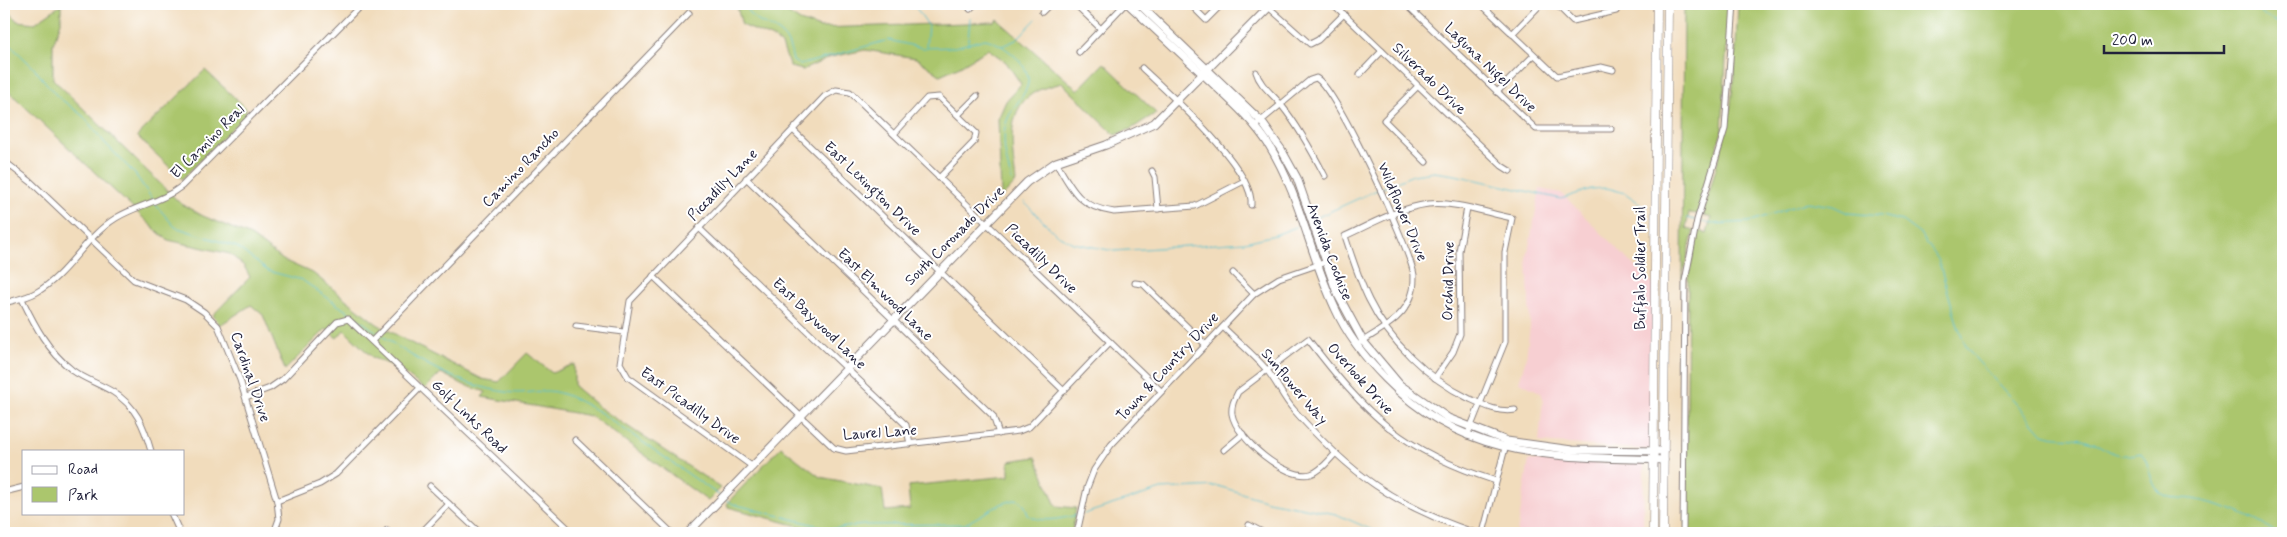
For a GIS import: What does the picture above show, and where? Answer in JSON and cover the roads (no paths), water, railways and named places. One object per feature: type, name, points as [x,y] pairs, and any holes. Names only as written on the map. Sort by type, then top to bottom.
[{"type":"main road","name":"Buffalo Soldier Trail","points":[[1653,533],[1657,4]]},
{"type":"main road","name":"Buffalo Soldier Trail","points":[[1663,533],[1668,4]]},
{"type":"street","name":"El Camino Real","points":[[4,303],[22,299],[51,281],[115,218],[155,202],[182,186],[362,4]]},
{"type":"street","points":[[970,9],[975,4]]},
{"type":"street","points":[[1042,12],[1050,4]]},
{"type":"street","points":[[1075,4],[1101,29]]},
{"type":"street","points":[[1079,52],[1127,4]]},
{"type":"street","name":"Avenida Cochise","points":[[1127,4],[1205,72]]},
{"type":"street","name":"Avenida Cochise","points":[[1140,4],[1205,72],[1258,123],[1297,178],[1337,293],[1363,341],[1400,385],[1469,432]]},
{"type":"street","points":[[1190,4],[1206,20],[1222,4]]},
{"type":"street","name":"Silverado Drive","points":[[1333,4],[1502,166],[1510,171]]},
{"type":"street","name":"Laguna Nigel Drive","points":[[1406,4],[1536,128],[1611,129]]},
{"type":"street","points":[[1481,4],[1557,76],[1601,67],[1613,70]]},
{"type":"street","points":[[1512,34],[1541,4]]},
{"type":"street","points":[[1556,4],[1573,21],[1616,11]]},
{"type":"street","points":[[1683,533],[1685,281],[1697,220],[1725,129],[1734,4]]},
{"type":"street","points":[[1269,5],[1310,44],[1318,40],[1344,14]]},
{"type":"street","name":"South Coronado Drive","points":[[688,533],[753,467],[892,319],[1028,182],[1056,162],[1131,136],[1154,123],[1269,5]]},
{"type":"street","name":"Camino Rancho","points":[[372,341],[689,13]]},
{"type":"street","points":[[1360,74],[1382,52]]},
{"type":"street","points":[[1498,92],[1534,55]]},
{"type":"street","points":[[1142,68],[1228,156],[1252,195],[1251,205]]},
{"type":"street","points":[[1256,72],[1258,80],[1281,105],[1306,139],[1325,176]]},
{"type":"street","name":"Wildflower Drive","points":[[1281,105],[1310,80],[1316,78],[1322,80],[1352,130],[1391,215],[1414,275],[1409,302],[1400,315],[1356,345]]},
{"type":"street","points":[[1418,86],[1384,120],[1426,162]]},
{"type":"street","name":"Piccadilly Lane","points":[[630,301],[825,96],[836,90]]},
{"type":"street","name":"Piccadilly Drive","points":[[836,90],[850,92],[1161,391]]},
{"type":"street","points":[[958,115],[977,96]]},
{"type":"street","points":[[894,134],[927,98],[939,97],[958,115],[976,133],[974,142],[939,178]]},
{"type":"street","points":[[1258,123],[1281,105]]},
{"type":"street","name":"Avenida Cochise","points":[[1258,123],[1285,175],[1317,265],[1336,311],[1356,345],[1390,384],[1421,410],[1469,432],[1539,455],[1664,460]]},
{"type":"street","name":"East Lexington Drive","points":[[793,130],[1064,391]]},
{"type":"street","name":"Cardinal Drive","points":[[4,161],[31,182],[90,241],[134,280],[186,300],[210,317],[223,334],[246,397],[278,501]]},
{"type":"street","points":[[1056,162],[1070,188],[1083,202],[1092,207],[1114,212],[1195,206],[1244,181]]},
{"type":"street","points":[[1152,171],[1155,177],[1158,209]]},
{"type":"street","name":"East Elmwood Lane","points":[[746,178],[994,416],[999,434]]},
{"type":"street","points":[[1469,432],[1480,403],[1506,342],[1505,252],[1512,218],[1446,204],[1428,204],[1391,215],[1344,236],[1370,301],[1385,326],[1408,354],[1435,378],[1455,391],[1480,403],[1504,412],[1515,410]]},
{"type":"street","name":"Orchid Drive","points":[[1435,378],[1453,352],[1460,334],[1459,251],[1468,208]]},
{"type":"street","name":"East Baywood Lane","points":[[699,228],[906,425],[910,444]]},
{"type":"street","name":"Town & Country Drive","points":[[1077,533],[1081,505],[1094,470],[1111,445],[1254,294],[1279,278],[1326,262]]},
{"type":"street","points":[[1233,273],[1254,294]]},
{"type":"street","name":"Laurel Lane","points":[[653,276],[834,448],[846,451],[1020,431],[1029,427],[1110,342]]},
{"type":"street","points":[[1134,283],[1143,284],[1206,345]]},
{"type":"street","points":[[22,299],[37,330],[59,358],[82,376],[117,395],[138,416],[151,450]]},
{"type":"street","name":"East Picadilly Drive","points":[[630,301],[620,362],[628,377],[753,467]]},
{"type":"street","name":"Golf Links Road","points":[[246,397],[270,388],[283,379],[338,322],[348,320],[573,533]]},
{"type":"street","points":[[576,326],[624,332]]},
{"type":"street","name":"Sunflower Way","points":[[1223,327],[1266,370],[1292,408],[1335,454],[1364,478],[1398,501],[1434,519],[1476,533]]},
{"type":"street","name":"Overlook Drive","points":[[1266,370],[1308,339],[1361,403],[1394,433],[1441,461],[1496,481]]},
{"type":"street","points":[[1266,370],[1238,392],[1232,404],[1233,420],[1243,434],[1266,459],[1285,471],[1298,474],[1310,475],[1318,471],[1335,454]]},
{"type":"street","points":[[274,533],[279,519],[278,501],[320,484],[336,474],[420,388]]},
{"type":"street","points":[[1224,450],[1243,434]]},
{"type":"street","points":[[575,440],[672,533]]},
{"type":"street","points":[[1484,533],[1506,445]]},
{"type":"street","name":"Avenida Cochise","points":[[1506,445],[1572,450],[1664,451]]},
{"type":"street","points":[[430,486],[480,533]]},
{"type":"street","points":[[4,492],[22,488]]},
{"type":"street","points":[[421,533],[449,504]]},
{"type":"street","points":[[172,514],[180,533]]},
{"type":"street","points":[[1249,525],[1264,533]]},
{"type":"waterway","points":[[745,4],[756,20],[774,29],[786,39],[793,61],[800,65],[888,40],[923,48],[955,47],[985,39],[1007,50],[1021,63],[1028,79],[1027,87],[1009,115],[1005,127],[1005,148],[1012,181]]},
{"type":"waterway","points":[[2250,4],[2268,18],[2283,25]]},
{"type":"waterway","points":[[914,5],[928,25],[926,47]]},
{"type":"waterway","points":[[968,42],[970,18]]},
{"type":"waterway","points":[[1002,46],[1016,40],[1036,19]]},
{"type":"waterway","points":[[4,39],[32,66],[57,96],[83,116],[104,142],[135,174],[153,200]]},
{"type":"waterway","points":[[1382,188],[1413,175],[1434,172],[1561,199],[1591,189],[1607,188],[1625,193],[1642,205]]},
{"type":"waterway","points":[[1316,218],[1379,189]]},
{"type":"waterway","points":[[1024,202],[1056,234],[1073,243],[1114,251],[1245,242],[1275,235],[1296,227]]},
{"type":"waterway","points":[[1698,221],[1713,224],[1749,222],[1807,202],[1833,206],[1848,213],[1881,216],[1902,221],[1921,235],[1938,259],[1958,326],[1967,349],[2043,434],[2086,440],[2117,454],[2131,455],[2141,453],[2156,488],[2162,494],[2170,497],[2204,501],[2226,507],[2257,521],[2277,533]]},
{"type":"waterway","points":[[155,204],[175,227],[237,247],[268,271],[302,280],[378,333]]},
{"type":"waterway","points":[[1687,218],[1695,220]]},
{"type":"waterway","points":[[381,335],[409,354],[440,371],[473,384],[511,393],[551,391],[573,398],[601,413],[720,496]]},
{"type":"waterway","points":[[1084,514],[1161,489],[1218,486],[1268,501],[1336,514],[1379,533]]},
{"type":"waterway","points":[[726,500],[733,504],[831,529],[863,525],[965,524],[1001,504],[1017,499],[1025,506],[1028,515],[1033,518],[1052,520],[1078,515]]}]
